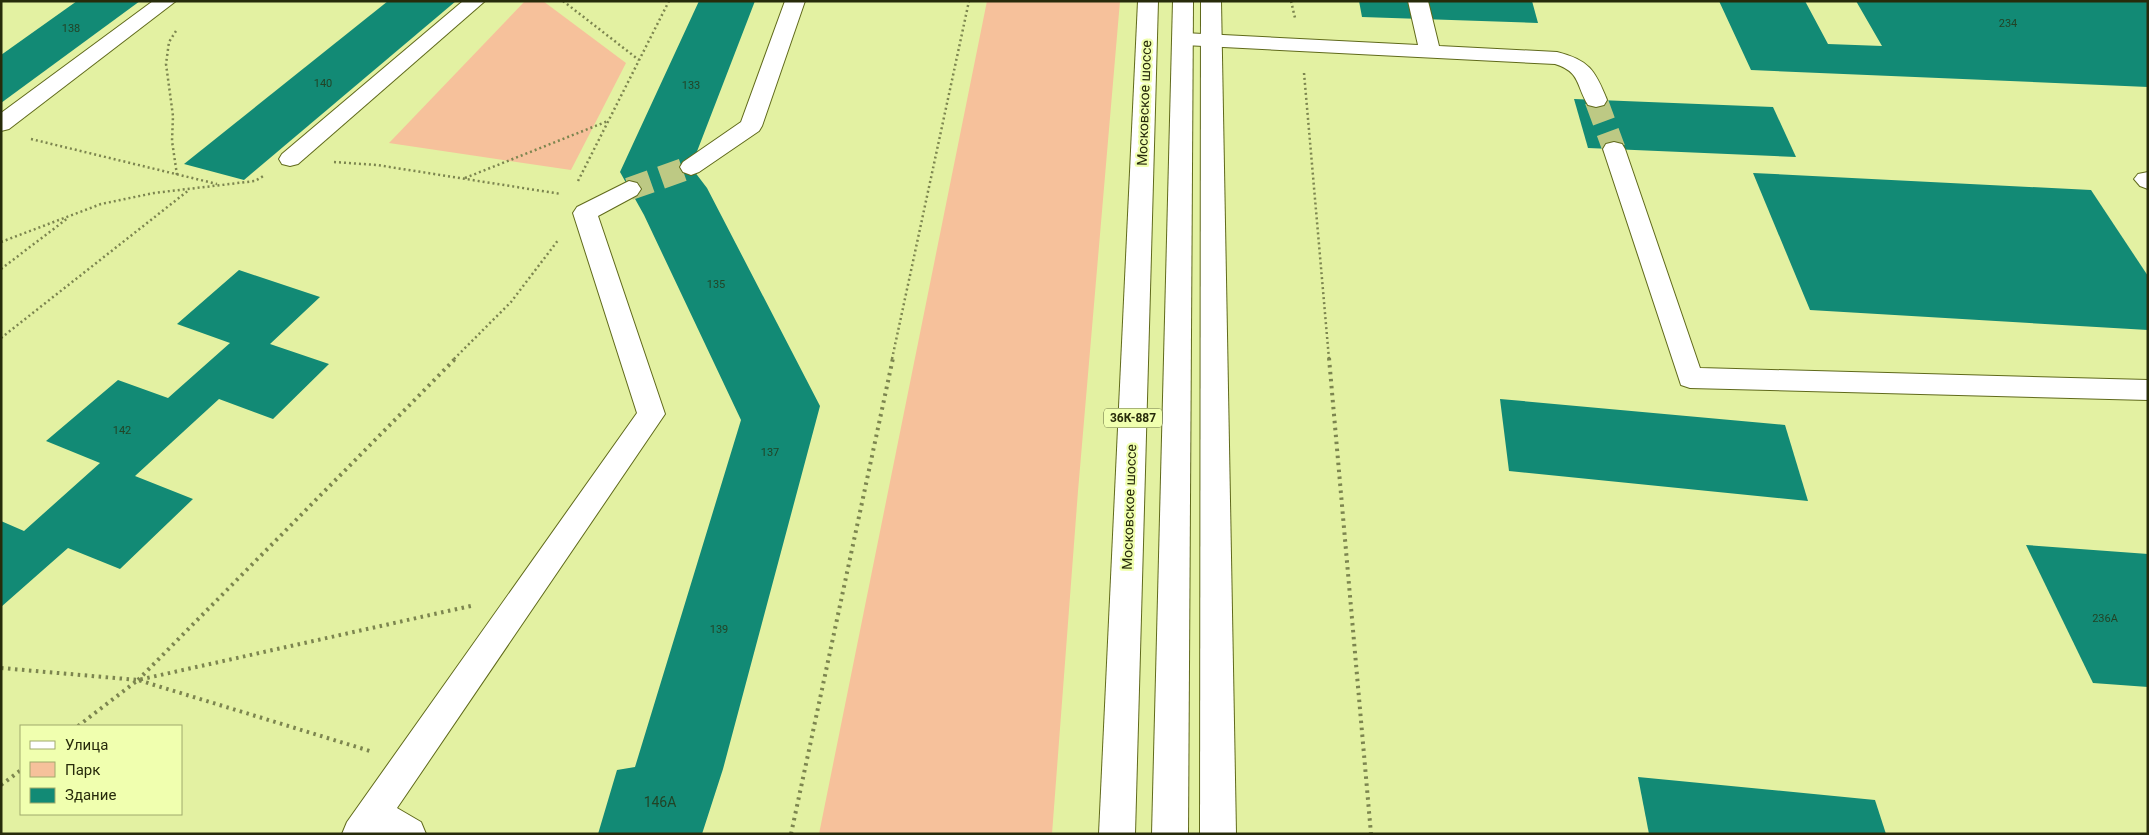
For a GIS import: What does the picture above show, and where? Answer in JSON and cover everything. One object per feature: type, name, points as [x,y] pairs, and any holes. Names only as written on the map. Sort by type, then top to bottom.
[{"type":"main road","points":[[1,124],[166,1]]},
{"type":"main road","points":[[290,159],[475,1]]},
{"type":"main road","points":[[692,166],[752,126],[795,1]]},
{"type":"main road","name":"Московское шоссе","points":[[1117,834],[1148,1]]},
{"type":"main road","name":"36К-887","points":[[1170,834],[1184,39],[1183,1]]},
{"type":"main road","points":[[1211,1],[1218,834]]},
{"type":"main road","points":[[1418,1],[1430,52]]},
{"type":"main road","points":[[1184,39],[1557,58],[1574,62],[1585,70],[1596,100]]},
{"type":"main road","points":[[1614,149],[1690,378],[2148,390]]},
{"type":"main road","points":[[409,834],[366,824],[651,414],[585,213],[629,189]]},
{"type":"path","points":[[563,1],[639,60]]},
{"type":"path","points":[[575,187],[669,1]]},
{"type":"path","points":[[791,834],[969,1]]},
{"type":"path","points":[[1291,1],[1301,44],[1371,834]]},
{"type":"path","points":[[177,174],[172,141],[173,116],[166,64],[169,42],[179,26]]},
{"type":"path","points":[[463,179],[609,121]]},
{"type":"path","points":[[29,139],[220,185]]},
{"type":"path","points":[[1,242],[101,204],[154,193],[255,181],[290,159],[377,165],[561,194]]},
{"type":"path","points":[[1,338],[190,189]]},
{"type":"path","points":[[1,269],[72,214]]},
{"type":"path","points":[[79,725],[138,680],[511,302],[561,236]]},
{"type":"path","points":[[138,680],[526,593]]},
{"type":"path","points":[[1,668],[138,680],[408,763]]},
{"type":"path","points":[[1,785],[20,771]]},
{"type":"green space","points":[[525,1],[543,1],[626,63],[571,170],[389,143]]},
{"type":"green space","points":[[987,1],[1120,1],[1078,491],[1052,834],[819,834]]},
{"type":"building","points":[[77,1],[140,1],[1,103],[1,55]]},
{"type":"building","points":[[388,1],[456,1],[244,180],[184,164]]},
{"type":"building","points":[[699,1],[755,1],[691,167],[707,188],[820,406],[723,769],[702,834],[598,834],[617,770],[635,767],[741,420],[644,215],[620,172]]},
{"type":"building","points":[[1359,1],[1532,1],[1538,23],[1362,17]]},
{"type":"building","points":[[1719,1],[1805,1],[1828,44],[1882,46],[1856,1],[2148,1],[2148,87],[1751,70]]},
{"type":"building","points":[[1574,99],[1773,107],[1796,157],[1588,148]]},
{"type":"building","points":[[1753,173],[2091,190],[2148,276],[2148,330],[1810,310]]},
{"type":"building","points":[[239,270],[320,297],[270,344],[329,364],[273,419],[219,399],[135,476],[193,499],[120,569],[68,548],[1,607],[1,521],[24,531],[100,463],[46,441],[118,380],[168,398],[230,343],[177,324]]},
{"type":"building","points":[[1500,399],[1785,425],[1808,501],[1509,471]]},
{"type":"building","points":[[2026,545],[2148,554],[2148,687],[2093,683]]},
{"type":"building","points":[[1638,777],[1875,800],[1886,834],[1649,834]]},
{"type":"tunnel","points":[[1596,100],[1614,149]]},
{"type":"tunnel","points":[[629,189],[691,167]]}]
